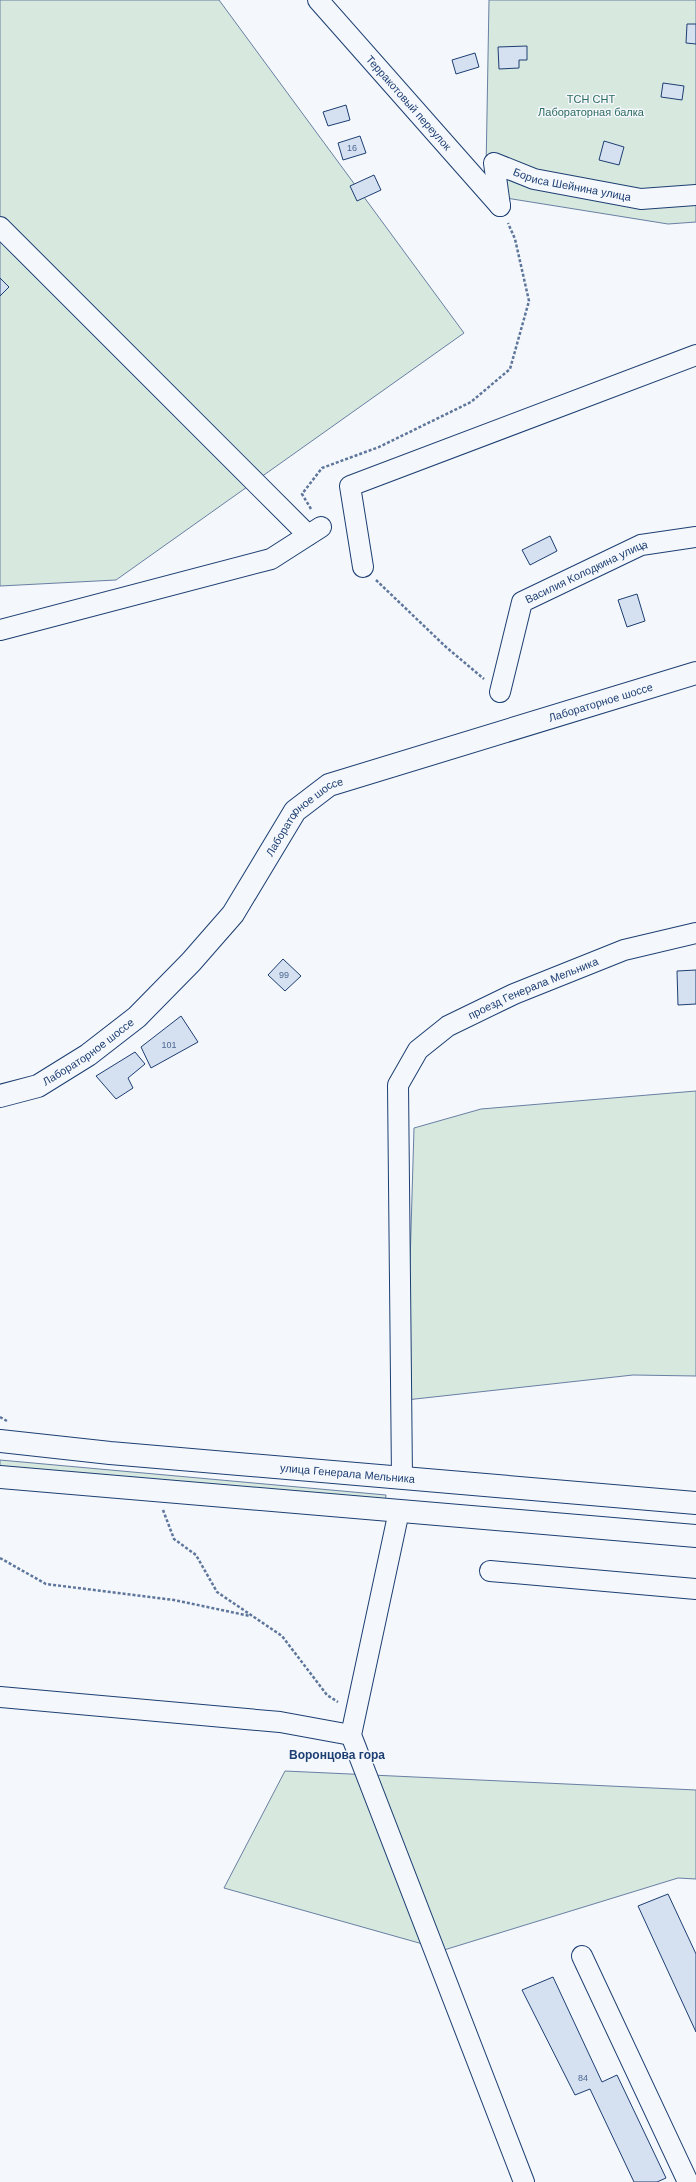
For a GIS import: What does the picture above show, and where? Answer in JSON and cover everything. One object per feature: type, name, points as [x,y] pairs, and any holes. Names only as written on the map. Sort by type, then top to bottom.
[{"type":"main road","name":"Лабораторное шоссе","points":[[0,1096],[38,1086],[88,1055],[137,1018],[191,962],[233,914],[294,811],[329,785],[696,673]]},
{"type":"main road","name":"улица Генерала Мельника","points":[[0,1441],[110,1453],[696,1502]]},
{"type":"main road","points":[[0,1477],[696,1536]]},
{"type":"main road","points":[[399,1511],[402,1478]]},
{"type":"street","name":"Терракотовый переулок","points":[[318,0],[500,206]]},
{"type":"street","name":"Бориса Шейнина улица","points":[[500,206],[494,162],[534,179],[641,199],[696,195]]},
{"type":"street","points":[[0,227],[315,531],[271,559],[0,630]]},
{"type":"street","points":[[363,567],[350,486],[696,356]]},
{"type":"street","name":"Василия Колодкина улица","points":[[500,692],[522,602],[641,545],[696,537]]},
{"type":"street","name":"проезд Генерала Мельника","points":[[402,1478],[398,1085],[418,1050],[448,1026],[514,994],[624,950],[696,933]]},
{"type":"street","points":[[399,1511],[351,1735],[524,2182]]},
{"type":"street","points":[[490,1571],[696,1589]]},
{"type":"street","points":[[0,1697],[280,1722],[351,1735]]},
{"type":"street","points":[[582,1956],[688,2182]]},
{"type":"path","points":[[315,531],[302,494],[322,468],[379,447],[471,402],[510,369],[529,301],[515,239],[500,206]]},
{"type":"path","points":[[363,567],[446,647],[500,692]]},
{"type":"path","points":[[163,1510],[174,1539],[196,1555],[217,1592],[282,1636],[327,1695],[356,1712]]},
{"type":"path","points":[[0,1558],[46,1584],[174,1600],[253,1616]]},
{"type":"green space","points":[[0,0],[219,0],[464,333],[116,580],[0,586]]},
{"type":"green space","name":"ТСН СНТ Лабораторная балка","points":[[489,0],[696,0],[696,222],[668,224],[506,198],[486,171]]},
{"type":"green space","points":[[696,1091],[696,1376],[633,1375],[406,1400],[414,1128],[481,1109]]},
{"type":"green space","points":[[0,1460],[386,1495],[385,1504],[0,1470]]},
{"type":"green space","points":[[285,1771],[696,1790],[696,1879],[678,1878],[444,1950],[224,1888]]},
{"type":"building","points":[[687,24],[696,24],[696,44],[686,43]]},
{"type":"building","points":[[527,46],[527,60],[519,60],[519,68],[499,69],[498,47]]},
{"type":"building","points":[[475,53],[479,67],[456,74],[452,60]]},
{"type":"building","points":[[663,83],[684,86],[682,100],[661,97]]},
{"type":"building","points":[[346,105],[350,120],[328,126],[323,112]]},
{"type":"building","points":[[360,136],[366,153],[343,160],[338,143]]},
{"type":"building","points":[[604,141],[624,147],[619,165],[599,160]]},
{"type":"building","points":[[374,175],[381,190],[357,201],[350,186]]},
{"type":"building","points":[[0,278],[9,287],[0,296]]},
{"type":"building","points":[[550,536],[557,551],[530,565],[522,550]]},
{"type":"building","points":[[637,594],[645,621],[627,627],[618,600]]},
{"type":"building","points":[[283,959],[301,976],[285,991],[268,975]]},
{"type":"building","points":[[696,970],[696,1004],[678,1005],[677,971]]},
{"type":"building","points":[[181,1016],[198,1042],[151,1068],[141,1047]]},
{"type":"building","points":[[135,1052],[145,1064],[128,1078],[133,1088],[116,1099],[96,1076]]},
{"type":"building","points":[[668,1894],[696,1954],[696,2032],[638,1906]]},
{"type":"building","points":[[553,1977],[602,2082],[617,2075],[666,2178],[657,2182],[634,2182],[590,2089],[575,2095],[522,1990]]},
{"type":"district","name":"Воронцова гора","points":[[337,1755]]}]
